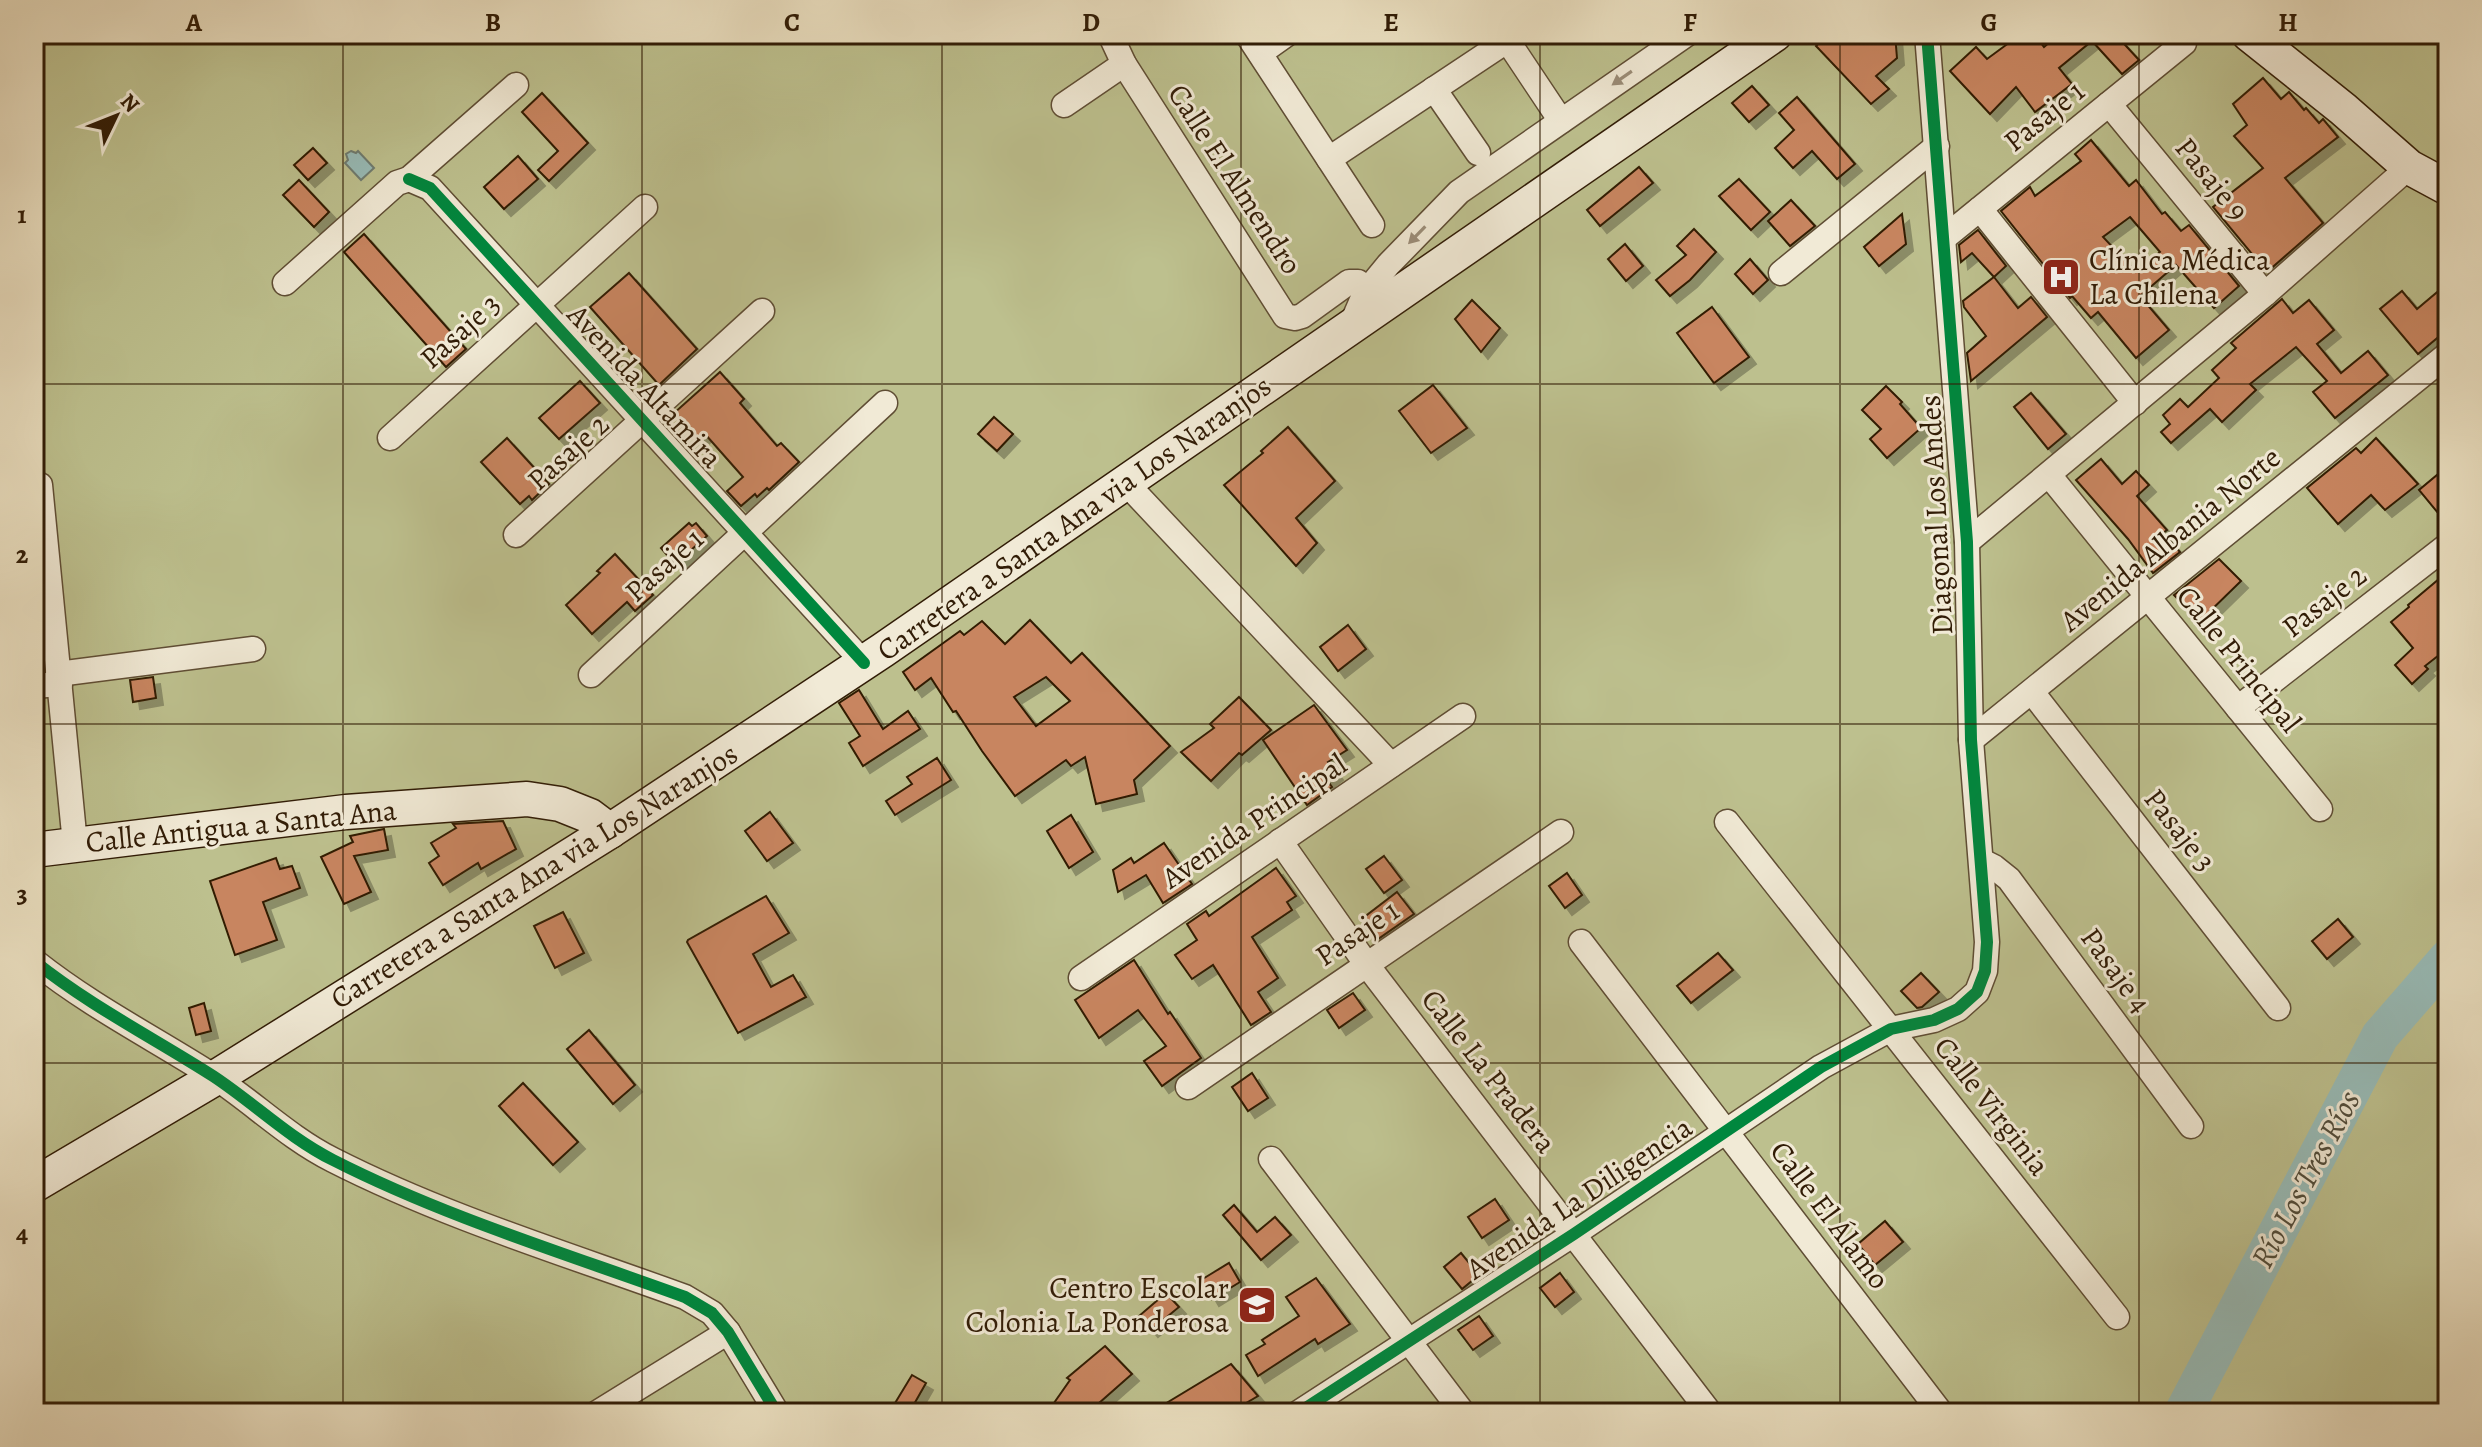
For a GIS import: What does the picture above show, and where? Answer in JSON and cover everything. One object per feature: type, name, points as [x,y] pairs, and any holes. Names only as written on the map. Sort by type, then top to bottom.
[{"type":"main road","name":"Carretera a Santa Ana via Los Naranjos","points":[[34,1185],[215,1078],[610,831],[864,663],[1775,34]]},
{"type":"main road","points":[[2249,34],[2343,109],[2409,167],[2448,188]]},
{"type":"main road","name":"Calle Antigua a Santa Ana","points":[[34,850],[346,812],[527,799],[560,804],[590,816],[610,831]]},
{"type":"street","name":"Calle El Almendro","points":[[1110,34],[1124,64],[1285,316],[1302,316],[1349,282],[1358,282],[1365,293]]},
{"type":"street","points":[[1287,34],[1254,43],[1372,225]]},
{"type":"street","points":[[1350,328],[1365,293],[1459,192],[1687,34]]},
{"type":"street","name":"Diagonal Los Andes","points":[[1927,34],[1967,542],[1971,740],[1987,942],[1985,971],[1977,992]]},
{"type":"street","points":[[1329,159],[1509,36],[1561,121]]},
{"type":"street","name":"Pasaje 1","points":[[1944,238],[2184,43]]},
{"type":"street","points":[[1064,105],[1124,64]]},
{"type":"street","points":[[285,283],[397,183],[409,179],[516,85]]},
{"type":"street","points":[[1434,89],[1478,153]]},
{"type":"street","name":"Pasaje 9","points":[[2109,104],[2265,294]]},
{"type":"street","points":[[1781,273],[1937,146]]},
{"type":"street","points":[[1967,542],[2265,294],[2409,167]]},
{"type":"street","name":"Avenida Altamira","points":[[409,179],[430,188],[864,663]]},
{"type":"street","name":"Pasaje 3","points":[[390,438],[645,207]]},
{"type":"street","points":[[1980,209],[2135,403]]},
{"type":"street","name":"Pasaje 2","points":[[516,535],[762,311]]},
{"type":"street","name":"Avenida Albania Norte","points":[[1971,740],[2448,354]]},
{"type":"street","name":"Pasaje 1","points":[[591,675],[885,403]]},
{"type":"street","name":"Calle Principal","points":[[2049,475],[2320,809]]},
{"type":"street","points":[[1125,482],[1391,765]]},
{"type":"street","points":[[40,485],[75,844]]},
{"type":"street","name":"Pasaje 2","points":[[2238,708],[2448,545]]},
{"type":"street","points":[[34,686],[59,679],[253,649]]},
{"type":"street","name":"Pasaje 3","points":[[2032,692],[2278,1008]]},
{"type":"street","name":"Avenida Principal","points":[[1081,978],[1463,716]]},
{"type":"street","name":"Calle Virginia","points":[[1727,822],[2117,1317]]},
{"type":"street","name":"Pasaje 1","points":[[1188,1087],[1561,832]]},
{"type":"street","name":"Calle La Pradera","points":[[1280,841],[1367,965],[1710,1413]]},
{"type":"street","name":"Pasaje 4","points":[[1982,861],[2009,879],[2191,1126]]},
{"type":"street","name":"Calle El Álamo","points":[[1581,942],[1941,1413]]},
{"type":"street","points":[[34,961],[75,993],[215,1078],[294,1138],[331,1160],[420,1201],[685,1297],[712,1313],[728,1332],[777,1413]]},
{"type":"street","name":"Avenida La Diligencia","points":[[1298,1413],[1574,1234],[1821,1067],[1891,1029],[1934,1020],[1958,1009],[1977,992]]},
{"type":"street","points":[[1271,1159],[1463,1413]]},
{"type":"street","points":[[597,1413],[728,1332]]},
{"type":"green space","points":[[34,34],[2448,34],[2448,1413],[34,1413]]},
{"type":"water","points":[[358,151],[374,168],[361,180],[345,163],[348,160],[346,154]]},
{"type":"building","points":[[1829,34],[1895,34],[1897,58],[1876,76],[1889,89],[1871,104],[1816,46]]},
{"type":"building","points":[[2021,34],[2034,34],[2044,47],[2059,34],[2115,34],[2139,60],[2122,74],[2092,41],[2059,68],[2072,84],[2035,112],[2016,87],[1990,114],[1950,71],[1976,47],[1987,59]]},
{"type":"building","points":[[2263,78],[2281,99],[2289,92],[2319,123],[2323,119],[2338,137],[2285,178],[2323,223],[2267,272],[2213,207],[2263,168],[2234,136],[2247,125],[2233,104]]},
{"type":"building","points":[[1752,86],[1769,105],[1749,122],[1732,103]]},
{"type":"building","points":[[542,93],[588,143],[549,181],[538,170],[558,151],[522,112]]},
{"type":"building","points":[[1797,97],[1855,164],[1837,179],[1812,151],[1793,168],[1775,148],[1794,130],[1779,113]]},
{"type":"building","points":[[2091,140],[2129,186],[2136,180],[2162,214],[2165,212],[2181,231],[2189,225],[2239,286],[2214,308],[2176,265],[2140,296],[2169,330],[2136,358],[2098,312],[2091,318],[2072,296],[2070,298],[2001,211],[2030,187],[2035,196],[2081,161],[2075,154]],"holes":[[[2130,217],[2160,252],[2136,272],[2103,237]]]},
{"type":"building","points":[[313,148],[327,163],[308,180],[294,165]]},
{"type":"building","points":[[518,156],[538,179],[504,209],[484,187]]},
{"type":"building","points":[[1639,167],[1653,183],[1600,226],[1587,210]]},
{"type":"building","points":[[1739,179],[1770,212],[1751,230],[1719,196]]},
{"type":"building","points":[[299,180],[329,212],[314,227],[283,195]]},
{"type":"building","points":[[1791,200],[1815,226],[1790,246],[1768,221]]},
{"type":"building","points":[[1902,214],[1906,244],[1879,266],[1864,247]]},
{"type":"building","points":[[1694,229],[1716,252],[1670,296],[1656,280],[1686,255],[1677,246]]},
{"type":"building","points":[[1978,230],[2006,266],[1994,277],[1972,253],[1961,262],[1959,245]]},
{"type":"building","points":[[364,234],[466,349],[446,367],[344,252]]},
{"type":"building","points":[[1625,244],[1643,266],[1626,281],[1608,259]]},
{"type":"building","points":[[1750,259],[1768,280],[1753,294],[1735,274]]},
{"type":"building","points":[[629,273],[697,349],[659,385],[590,307]]},
{"type":"building","points":[[1994,277],[2018,308],[2031,297],[2047,317],[1971,381],[1967,353],[1986,336],[1964,307],[1963,301]]},
{"type":"building","points":[[2448,283],[2448,329],[2418,354],[2380,309],[2402,291],[2417,309]]},
{"type":"building","points":[[2282,299],[2293,313],[2309,300],[2334,330],[2317,344],[2341,373],[2368,351],[2388,375],[2335,418],[2313,392],[2327,381],[2296,347],[2250,384],[2256,390],[2222,422],[2210,409],[2171,443],[2161,432],[2170,424],[2163,415],[2180,399],[2188,407],[2219,378],[2212,370],[2236,348],[2231,343]]},
{"type":"building","points":[[1472,300],[1500,328],[1481,352],[1455,319]]},
{"type":"building","points":[[1712,307],[1749,357],[1714,383],[1677,333]]},
{"type":"building","points":[[720,372],[744,399],[740,403],[777,446],[781,443],[799,462],[769,490],[767,488],[757,497],[755,494],[741,506],[727,491],[743,477],[705,434],[697,441],[673,414]]},
{"type":"building","points":[[580,381],[600,403],[559,439],[539,418]]},
{"type":"building","points":[[1433,385],[1467,428],[1431,453],[1399,411]]},
{"type":"building","points":[[1886,386],[1921,428],[1887,458],[1870,439],[1881,429],[1862,410]]},
{"type":"building","points":[[2031,393],[2066,434],[2048,449],[2014,407]]},
{"type":"building","points":[[994,417],[1013,434],[997,451],[978,434]]},
{"type":"building","points":[[1288,427],[1335,481],[1296,518],[1317,543],[1296,566],[1224,485],[1263,453],[1261,451]]},
{"type":"building","points":[[507,438],[549,484],[532,500],[529,496],[520,504],[481,462]]},
{"type":"building","points":[[2376,438],[2418,484],[2385,510],[2371,495],[2338,524],[2307,488],[2356,448],[2361,453]]},
{"type":"building","points":[[2101,459],[2122,484],[2136,471],[2149,485],[2137,496],[2167,530],[2163,533],[2180,552],[2153,573],[2128,539],[2076,480]]},
{"type":"building","points":[[2437,475],[2448,488],[2448,525],[2419,490]]},
{"type":"building","points":[[689,523],[692,526],[696,523],[707,536],[675,564],[661,548]]},
{"type":"building","points":[[615,554],[653,595],[635,611],[627,602],[592,634],[566,605]]},
{"type":"building","points":[[2219,559],[2241,581],[2200,621],[2174,595]]},
{"type":"building","points":[[2439,579],[2448,590],[2448,648],[2425,666],[2428,669],[2412,684],[2395,665],[2413,648],[2391,622]]},
{"type":"building","points":[[1030,620],[1071,663],[1082,653],[1170,746],[1134,780],[1137,794],[1096,804],[1085,757],[1071,766],[1066,760],[1015,796],[931,678],[915,690],[903,672],[960,631],[964,635],[982,621],[1005,644]],"holes":[[[1046,677],[1070,701],[1036,726],[1014,697]]]},
{"type":"building","points":[[1348,625],[1366,649],[1338,671],[1320,647]]},
{"type":"building","points":[[153,677],[156,698],[133,702],[130,680]]},
{"type":"building","points":[[859,690],[883,729],[908,711],[920,729],[863,766],[849,743],[860,736],[839,703]]},
{"type":"building","points":[[1239,697],[1271,730],[1242,755],[1239,753],[1211,781],[1181,752],[1214,728],[1210,724]]},
{"type":"building","points":[[1314,705],[1347,750],[1328,762],[1336,773],[1327,780],[1332,787],[1307,805],[1263,740]]},
{"type":"building","points":[[937,758],[951,780],[895,815],[886,801],[912,784],[907,777]]},
{"type":"building","points":[[770,812],[793,843],[767,861],[745,831]]},
{"type":"building","points":[[1071,815],[1093,852],[1069,868],[1047,831]]},
{"type":"building","points":[[503,821],[516,849],[481,869],[478,863],[443,885],[429,863],[439,856],[431,843],[456,828],[453,824]]},
{"type":"building","points":[[384,829],[388,850],[354,856],[371,892],[344,904],[321,857],[353,842],[350,836]]},
{"type":"building","points":[[1164,843],[1192,884],[1163,903],[1146,875],[1118,892],[1113,870],[1131,858],[1134,863]]},
{"type":"building","points":[[1384,856],[1402,880],[1384,893],[1366,869]]},
{"type":"building","points":[[276,858],[280,869],[292,866],[300,888],[263,902],[277,940],[235,955],[210,881]]},
{"type":"building","points":[[1276,868],[1296,896],[1287,902],[1292,910],[1252,937],[1278,978],[1258,992],[1271,1012],[1251,1025],[1213,965],[1192,979],[1175,955],[1197,940],[1187,924],[1206,911],[1209,916]]},
{"type":"building","points":[[1567,873],[1582,895],[1565,908],[1549,886]]},
{"type":"building","points":[[1397,892],[1414,914],[1378,939],[1363,918]]},
{"type":"building","points":[[766,896],[789,933],[753,954],[771,987],[793,975],[806,997],[738,1033],[687,942]]},
{"type":"building","points":[[563,912],[584,953],[555,968],[534,926]]},
{"type":"building","points":[[2338,919],[2353,937],[2327,959],[2312,941]]},
{"type":"building","points":[[1718,953],[1733,970],[1691,1003],[1677,986]]},
{"type":"building","points":[[1134,960],[1168,1014],[1170,1012],[1201,1058],[1162,1086],[1144,1061],[1166,1046],[1138,1010],[1099,1038],[1075,1000]]},
{"type":"building","points":[[1921,973],[1939,992],[1917,1008],[1901,991]]},
{"type":"building","points":[[1353,993],[1365,1010],[1339,1028],[1327,1010]]},
{"type":"building","points":[[204,1003],[211,1031],[196,1035],[189,1008]]},
{"type":"building","points":[[589,1030],[635,1085],[613,1104],[567,1049]]},
{"type":"building","points":[[1252,1073],[1268,1098],[1248,1111],[1232,1087]]},
{"type":"building","points":[[523,1083],[578,1142],[553,1165],[499,1106]]},
{"type":"building","points":[[1495,1199],[1509,1220],[1482,1238],[1468,1217]]},
{"type":"building","points":[[1234,1205],[1257,1232],[1275,1217],[1291,1235],[1261,1260],[1223,1215]]},
{"type":"building","points":[[1885,1221],[1903,1242],[1875,1265],[1858,1244]]},
{"type":"building","points":[[1461,1253],[1479,1275],[1462,1289],[1444,1267]]},
{"type":"building","points":[[1229,1263],[1240,1282],[1212,1299],[1201,1280]]},
{"type":"building","points":[[1560,1273],[1574,1292],[1555,1307],[1540,1288]]},
{"type":"building","points":[[1316,1278],[1350,1324],[1318,1344],[1315,1339],[1258,1376],[1246,1355],[1265,1344],[1262,1340],[1299,1316],[1286,1297]]},
{"type":"building","points":[[1166,1293],[1179,1307],[1151,1330],[1139,1316]]},
{"type":"building","points":[[1479,1316],[1493,1336],[1473,1350],[1458,1330]]},
{"type":"building","points":[[1105,1346],[1132,1374],[1098,1404],[1111,1413],[1047,1413],[1070,1380],[1067,1378]]},
{"type":"building","points":[[1231,1364],[1258,1396],[1229,1413],[1150,1413]]},
{"type":"building","points":[[912,1375],[926,1383],[909,1413],[889,1413]]},
{"type":"waterway","name":"Río Los Tres Ríos","points":[[2183,1413],[2380,1036],[2448,958]]},
{"type":"cycle path","points":[[1298,1413],[1574,1234],[1821,1067],[1891,1029],[1934,1020],[1958,1009],[1977,992],[1985,971],[1987,942],[1971,740],[1967,542],[1927,34]]},
{"type":"cycle path","points":[[409,179],[430,188],[864,663]]},
{"type":"cycle path","points":[[34,961],[100,1007],[213,1076],[301,1141],[333,1160],[462,1217],[685,1297],[712,1313],[728,1332],[777,1413]]},
{"type":"place","name":"Clínica Médica La Chilena","points":[[2061,277]]},
{"type":"place","name":"Centro Escolar Colonia La Ponderosa","points":[[1257,1305]]}]
